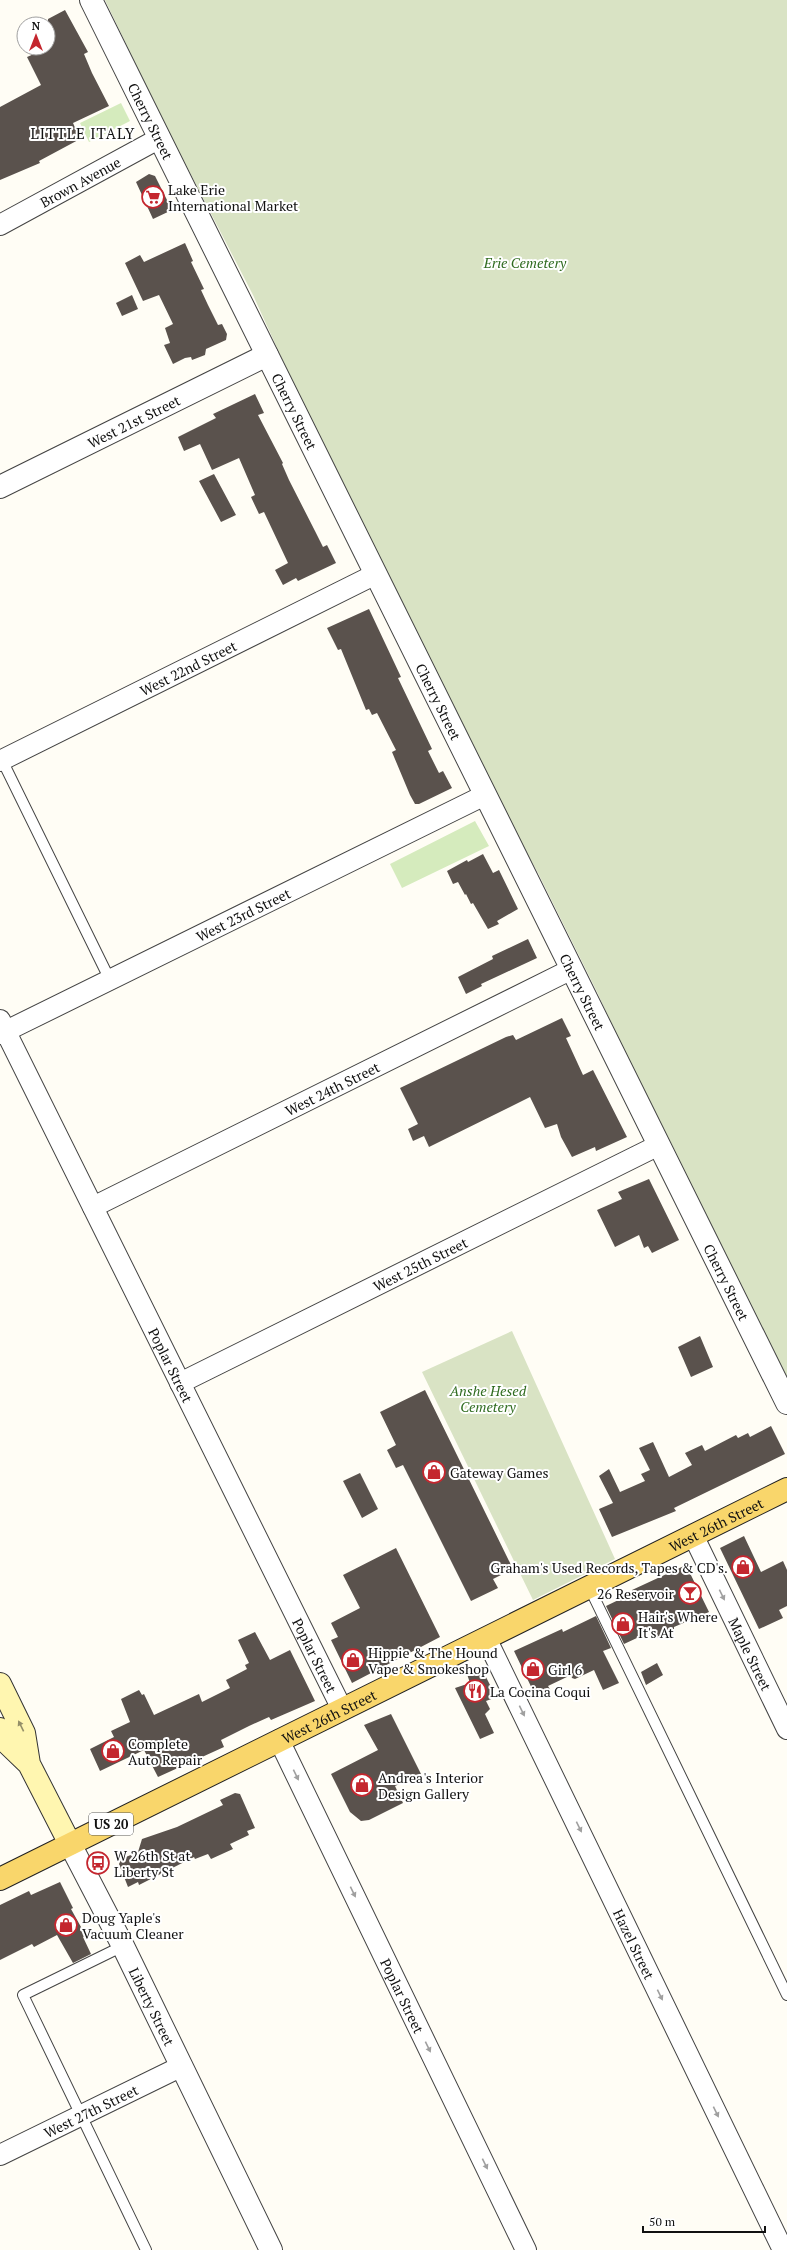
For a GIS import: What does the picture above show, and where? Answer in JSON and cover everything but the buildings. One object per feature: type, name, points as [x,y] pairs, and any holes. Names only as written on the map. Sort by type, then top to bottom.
[{"type":"main road","name":"West 26th Street","points":[[0,1879],[787,1488]]},
{"type":"main road","name":"Liberty Street","points":[[0,1684],[24,1733],[29,1764],[70,1844]]},
{"type":"main road","name":"Liberty Street","points":[[0,1729],[6,1742],[29,1764]]},
{"type":"street","name":"Cherry Street","points":[[91,0],[787,1403]]},
{"type":"street","name":"Brown Avenue","points":[[0,225],[160,138]]},
{"type":"street","name":"West 21st Street","points":[[0,487],[267,355]]},
{"type":"street","name":"West 22nd Street","points":[[1,760],[376,574]]},
{"type":"street","name":"West 23rd Street","points":[[2,1029],[110,980],[485,795]]},
{"type":"street","name":"West 24th Street","points":[[93,1207],[572,969]]},
{"type":"street","name":"Poplar Street","points":[[2,1029],[93,1207],[342,1709]]},
{"type":"street","name":"West 25th Street","points":[[180,1383],[659,1145]]},
{"type":"street","name":"Maple Street","points":[[693,1535],[787,1729]]},
{"type":"street","name":"Hazel Street","points":[[486,1638],[783,2250]]},
{"type":"street","name":"Poplar Street","points":[[280,1740],[526,2250]]},
{"type":"street","name":"Liberty Street","points":[[70,1844],[123,1946],[271,2250]]},
{"type":"street","name":"West 27th Street","points":[[0,2155],[182,2066]]},
{"type":"lane","points":[[1,760],[110,980]]},
{"type":"lane","points":[[588,1587],[787,1995]]},
{"type":"lane","points":[[123,1946],[23,1995],[146,2250]]},
{"type":"green space","name":"Erie Cemetery","points":[[105,0],[787,0],[787,1379],[671,1143],[639,1084],[598,994],[538,873],[508,818],[298,394],[253,295],[156,107]]},
{"type":"green space","points":[[121,103],[130,121],[89,142],[80,123]]},
{"type":"green space","points":[[475,821],[489,846],[402,888],[390,864]]},
{"type":"green space","name":"Anshe Hesed Cemetery","points":[[512,1331],[615,1559],[533,1600],[422,1372]]},
{"type":"place","name":"Lake Erie International Market","points":[[153,197]]},
{"type":"place","name":"Gateway Games","points":[[434,1472]]},
{"type":"place","name":"Graham's Used Records, Tapes & CD's.","points":[[743,1567]]},
{"type":"place","name":"26 Reservoir","points":[[690,1593]]},
{"type":"place","name":"Hair's Where It's At","points":[[623,1624]]},
{"type":"place","name":"Hippie & The Hound Vape & Smokeshop","points":[[353,1660]]},
{"type":"place","name":"Girl 6","points":[[533,1669]]},
{"type":"place","name":"La Cocina Coqui","points":[[475,1691]]},
{"type":"place","name":"Complete Auto Repair","points":[[113,1751]]},
{"type":"place","name":"Andrea's Interior Design Gallery","points":[[362,1785]]},
{"type":"place","name":"W 26th St at Liberty St","points":[[98,1863]]},
{"type":"place","name":"Doug Yaple's Vacuum Cleaner","points":[[66,1925]]},
{"type":"district","name":"LITTLE ITALY","points":[[83,133]]}]
